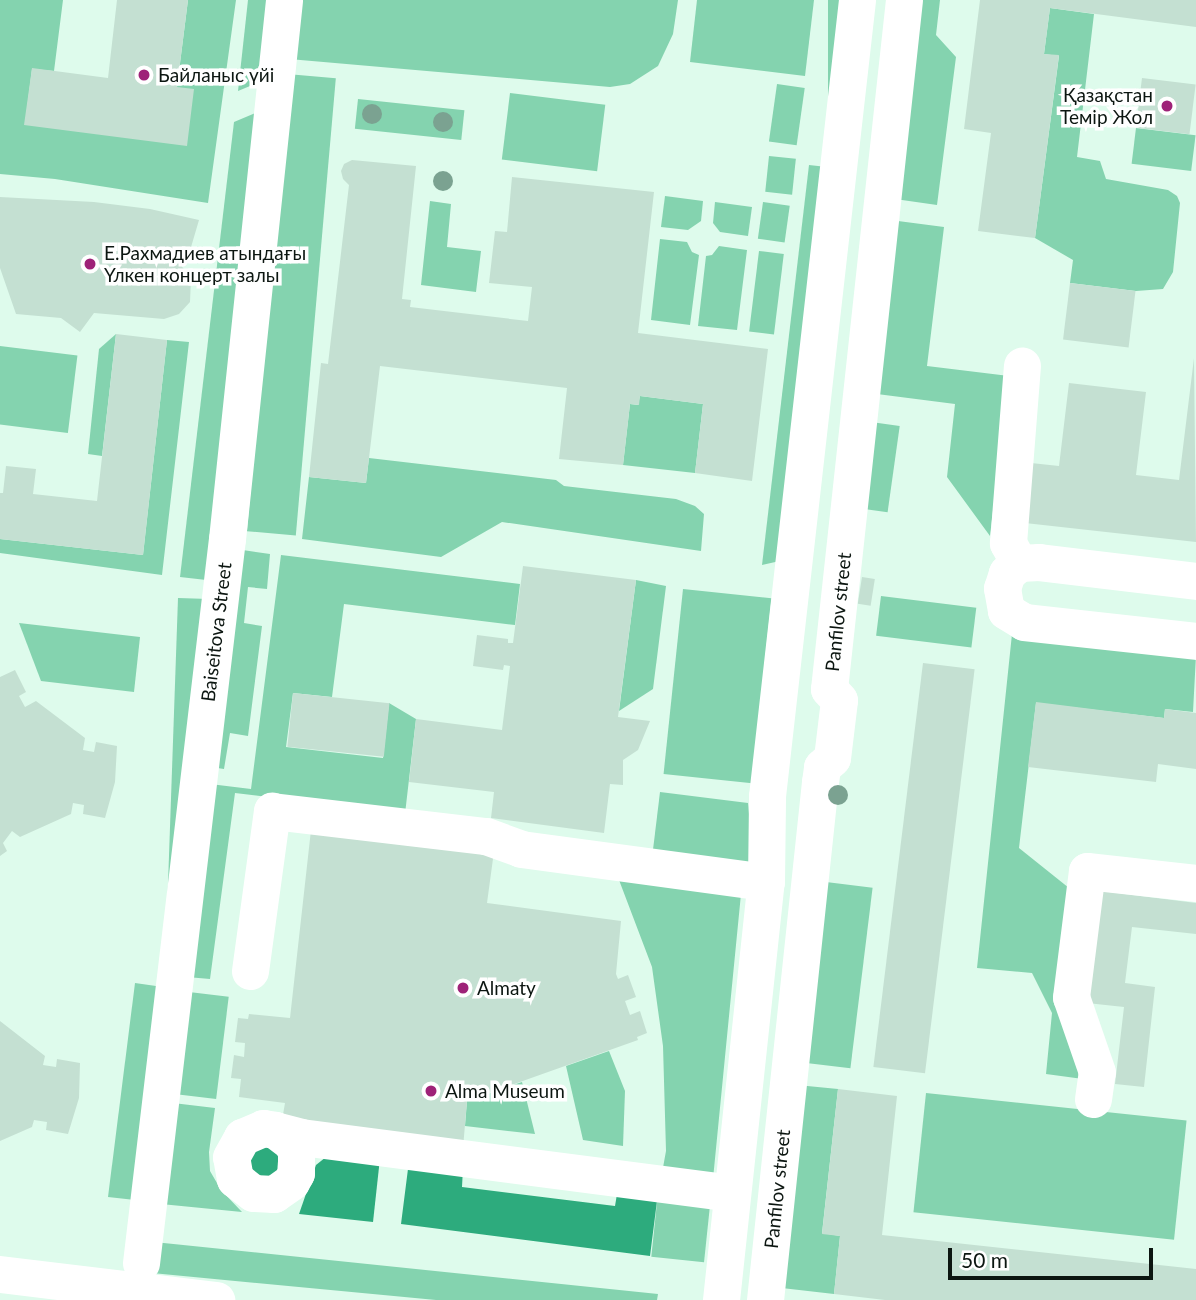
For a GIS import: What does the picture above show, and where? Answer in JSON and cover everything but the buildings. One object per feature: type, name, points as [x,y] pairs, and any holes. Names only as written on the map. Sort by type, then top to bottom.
[{"type":"street","name":"Baiseitova Street","points":[[141,1263],[227,539],[284,0]]},
{"type":"street","points":[[721,1300],[766,882],[767,796],[857,0]]},
{"type":"street","name":"Panfilov street","points":[[765,1300],[820,782],[822,767],[832,758],[839,700],[829,690],[904,0]]},
{"type":"street","points":[[1019,563],[1008,542],[1022,366]]},
{"type":"street","points":[[1196,581],[1039,562],[1019,563],[1007,573],[1002,588],[1006,611],[1024,622],[1196,641]]},
{"type":"street","points":[[250,971],[272,811],[486,836],[522,849],[766,882]]},
{"type":"street","points":[[1093,1099],[1097,1072],[1072,997],[1087,871],[1196,883]]},
{"type":"street","points":[[338,1142],[322,1142],[310,1148],[283,1189],[264,1195],[253,1193],[235,1179],[231,1157],[242,1137],[251,1130],[275,1130],[300,1138],[338,1142],[731,1193]]},
{"type":"street","points":[[275,1130],[292,1143],[296,1152],[296,1173]]},
{"type":"street","points":[[0,1274],[216,1300]]},
{"type":"shaded area","points":[[0,0],[63,0],[54,71],[32,69],[25,125],[177,87],[188,0],[236,0],[208,203],[55,179],[0,174]]},
{"type":"shaded area","points":[[248,0],[277,0],[269,78],[238,91]]},
{"type":"shaded area","points":[[294,0],[678,0],[673,34],[658,66],[630,84],[610,87],[289,59]]},
{"type":"shaded area","points":[[697,0],[814,0],[805,76],[690,62]]},
{"type":"shaded area","points":[[828,0],[847,0],[847,146],[828,146]]},
{"type":"shaded area","points":[[915,0],[940,0],[936,35],[956,57],[937,205],[895,199]]},
{"type":"shaded area","points":[[1050,8],[1094,14],[1077,157],[1100,161],[1106,179],[1168,190],[1177,196],[1180,203],[1173,272],[1163,289],[1136,291],[1070,283],[1073,260],[1035,238],[1059,56],[1044,54]]},
{"type":"shaded area","points":[[287,74],[336,78],[296,536],[247,531]]},
{"type":"shaded area","points":[[777,84],[805,88],[797,145],[769,141]]},
{"type":"shaded area","points":[[510,93],[605,105],[597,171],[502,160]]},
{"type":"shaded area","points":[[358,99],[464,110],[461,140],[355,129]]},
{"type":"shaded area","points":[[265,109],[215,581],[180,577],[234,122]]},
{"type":"shaded area","points":[[1136,128],[1196,135],[1191,171],[1132,164]]},
{"type":"shaded area","points":[[769,156],[796,159],[792,195],[765,192]]},
{"type":"shaded area","points":[[809,165],[827,167],[784,560],[762,565]]},
{"type":"shaded area","points":[[665,196],[703,201],[701,221],[688,230],[661,227]]},
{"type":"shaded area","points":[[430,201],[451,204],[447,247],[481,251],[476,292],[421,285]]},
{"type":"shaded area","points":[[715,202],[752,207],[748,236],[720,232],[713,223]]},
{"type":"shaded area","points":[[763,202],[790,206],[785,242],[758,239]]},
{"type":"shaded area","points":[[898,221],[944,227],[927,366],[1009,376],[990,536],[947,477],[955,404],[877,394]]},
{"type":"shaded area","points":[[660,239],[687,242],[692,252],[699,255],[690,325],[651,320]]},
{"type":"shaded area","points":[[719,246],[747,250],[737,330],[698,326],[706,256],[712,255]]},
{"type":"shaded area","points":[[759,251],[784,254],[774,334],[749,331]]},
{"type":"shaded area","points":[[116,334],[102,456],[88,454],[99,349]]},
{"type":"shaded area","points":[[167,340],[189,342],[162,575],[0,553],[0,539],[143,555]]},
{"type":"shaded area","points":[[0,346],[77,356],[68,433],[0,425]]},
{"type":"shaded area","points":[[640,396],[703,404],[695,473],[623,465],[630,404],[638,405]]},
{"type":"shaded area","points":[[871,422],[900,426],[888,512],[859,508]]},
{"type":"shaded area","points":[[369,458],[556,480],[564,486],[676,499],[695,506],[704,514],[701,551],[502,522],[441,557],[302,539],[309,477],[366,483]]},
{"type":"shaded area","points":[[236,549],[270,554],[267,589],[248,587],[244,623],[262,626],[248,736],[230,733],[224,769],[211,767]]},
{"type":"shaded area","points":[[281,555],[520,584],[515,625],[344,604],[332,697],[293,693],[286,747],[383,758],[389,703],[416,719],[405,814],[235,793],[210,979],[187,977],[210,784],[251,789]]},
{"type":"shaded area","points":[[636,580],[666,586],[653,689],[619,711]]},
{"type":"shaded area","points":[[683,589],[772,598],[752,783],[664,774]]},
{"type":"shaded area","points":[[881,596],[976,608],[971,647],[876,636]]},
{"type":"shaded area","points":[[178,598],[209,599],[196,969],[165,968]]},
{"type":"shaded area","points":[[19,623],[140,637],[134,692],[41,681]]},
{"type":"shaded area","points":[[1012,634],[1196,655],[1193,712],[1165,709],[1164,718],[1036,703],[1019,848],[1074,892],[1083,1079],[1046,1074],[1052,1013],[1032,973],[977,968]]},
{"type":"shaded area","points":[[660,792],[748,803],[754,871],[652,858]]},
{"type":"shaded area","points":[[619,880],[741,894],[713,1179],[662,1173],[666,1151],[663,1046],[652,967]]},
{"type":"shaded area","points":[[818,881],[873,888],[850,1068],[796,1062]]},
{"type":"shaded area","points":[[135,983],[170,988],[135,1200],[108,1197]]},
{"type":"shaded area","points":[[189,992],[229,997],[216,1099],[176,1094]]},
{"type":"shaded area","points":[[609,1051],[625,1091],[623,1146],[583,1140],[566,1066]]},
{"type":"shaded area","points":[[522,1082],[535,1134],[465,1126],[467,1101]]},
{"type":"shaded area","points":[[797,1085],[838,1089],[822,1233],[840,1236],[834,1294],[773,1287]]},
{"type":"shaded area","points":[[926,1093],[1187,1120],[1174,1240],[913,1212]]},
{"type":"shaded area","points":[[173,1103],[215,1108],[209,1152],[210,1171],[221,1190],[242,1212],[161,1204]]},
{"type":"shaded area","points":[[249,1143],[279,1149],[277,1173],[259,1181],[241,1155]]},
{"type":"shaded area","points":[[326,1157],[380,1158],[373,1222],[299,1214],[316,1165]]},
{"type":"shaded area","points":[[409,1161],[463,1168],[462,1187],[615,1206],[618,1188],[658,1193],[650,1256],[401,1224]]},
{"type":"shaded area","points":[[658,1193],[711,1199],[704,1262],[651,1257]]},
{"type":"shaded area","points":[[154,1242],[658,1294],[657,1300],[436,1300],[152,1273]]},
{"type":"place","name":"Байланыс үйі","points":[[144,75]]},
{"type":"place","name":"Қазақстан Темір Жол","points":[[1167,106]]},
{"type":"place","name":"Е.Рахмадиев атындағы Үлкен концерт залы","points":[[90,264]]},
{"type":"place","name":"Almaty","points":[[463,988]]},
{"type":"place","name":"Alma Museum","points":[[431,1091]]}]
